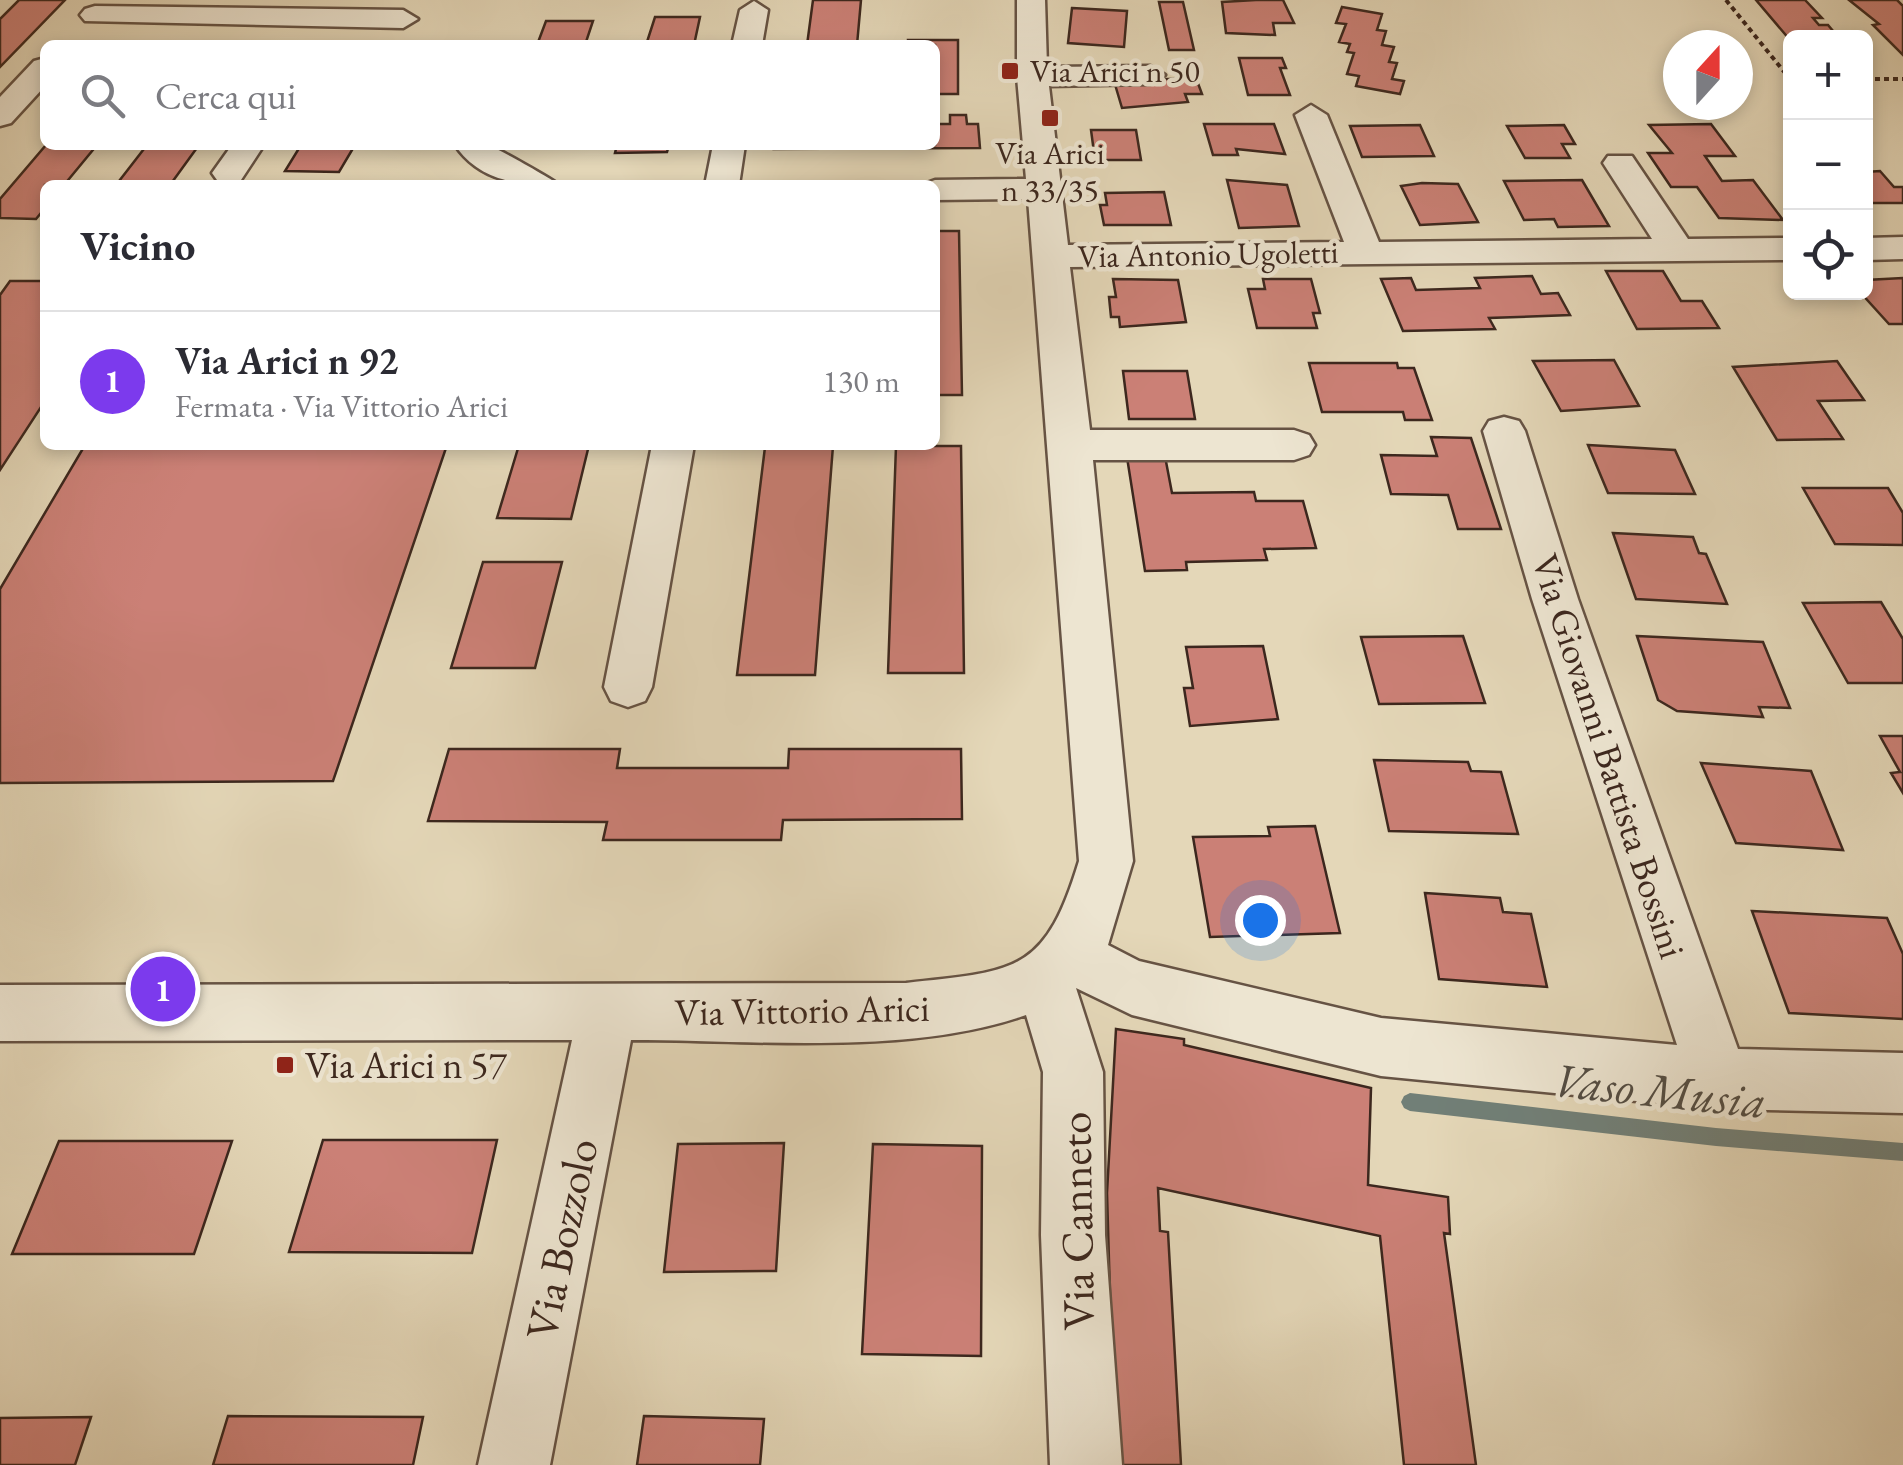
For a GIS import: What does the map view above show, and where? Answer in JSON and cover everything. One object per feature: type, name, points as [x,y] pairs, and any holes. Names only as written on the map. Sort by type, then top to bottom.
[{"type":"street","points":[[1031,0],[1032,76],[1070,445],[1106,861],[1086,931],[1056,968],[1382,1047],[1718,1079],[1903,1083]]},
{"type":"street","points":[[749,40],[754,10]]},
{"type":"street","points":[[92,16],[407,21]]},
{"type":"street","points":[[0,116],[40,72]]},
{"type":"street","points":[[1032,76],[1150,74]]},
{"type":"street","name":"Via Antonio Ugoletti","points":[[1311,115],[1366,253]]},
{"type":"street","points":[[229,173],[245,150]]},
{"type":"street","points":[[478,150],[503,169],[530,180]]},
{"type":"street","points":[[723,180],[728,150]]},
{"type":"street","points":[[1620,163],[1677,250]]},
{"type":"street","points":[[940,190],[1043,188]]},
{"type":"street","points":[[1873,248],[1903,248]]},
{"type":"street","name":"Via Antonio Ugoletti","points":[[1050,256],[1783,249]]},
{"type":"street","name":"Via Giovanni Battista Bossini","points":[[1504,430],[1555,600],[1718,1079]]},
{"type":"street","points":[[1070,445],[1294,445]]},
{"type":"street","points":[[628,687],[672,450]]},
{"type":"street","name":"Via Vittorio Arici","points":[[0,1014],[906,1011],[980,1003],[1056,968]]},
{"type":"street","name":"Via Canneto","points":[[1056,968],[1073,1072],[1073,1235],[1086,1465]]},
{"type":"street","name":"Via Bozzolo","points":[[514,1465],[608,1014]]},
{"type":"path","points":[[1726,0],[1783,70]]},
{"type":"path","points":[[1873,79],[1903,79]]},
{"type":"building","points":[[19,0],[65,0],[0,67],[0,19]]},
{"type":"building","points":[[813,0],[861,0],[857,40],[808,40]]},
{"type":"building","points":[[1283,0],[1294,23],[1273,23],[1275,35],[1226,33],[1222,2]]},
{"type":"building","points":[[1756,0],[1805,0],[1822,18],[1813,18],[1819,25],[1828,25],[1832,30],[1783,30]]},
{"type":"building","points":[[1849,0],[1897,0],[1903,6],[1903,55],[1873,25],[1879,24]]},
{"type":"building","points":[[1159,2],[1183,2],[1194,50],[1169,50]]},
{"type":"building","points":[[1342,7],[1382,14],[1377,30],[1386,31],[1382,45],[1394,47],[1389,62],[1397,63],[1392,79],[1404,81],[1400,94],[1356,86],[1359,76],[1347,74],[1354,53],[1347,52],[1350,44],[1339,42],[1346,24],[1336,23]]},
{"type":"building","points":[[1072,8],[1127,11],[1124,47],[1068,43]]},
{"type":"building","points":[[655,17],[700,17],[695,40],[648,40]]},
{"type":"building","points":[[546,21],[593,21],[587,40],[539,40]]},
{"type":"building","points":[[940,40],[958,40],[958,94],[940,94]]},
{"type":"building","points":[[1239,58],[1282,58],[1286,68],[1280,68],[1290,95],[1248,95]]},
{"type":"building","points":[[1196,78],[1202,94],[1185,94],[1188,102],[1122,108],[1114,81]]},
{"type":"building","points":[[950,115],[966,115],[967,124],[978,124],[980,148],[940,148],[940,124],[950,124]]},
{"type":"building","points":[[1204,124],[1274,124],[1285,154],[1236,149],[1238,155],[1213,155]]},
{"type":"building","points":[[1711,124],[1735,156],[1705,156],[1722,181],[1753,180],[1783,220],[1719,218],[1697,187],[1671,187],[1648,153],[1672,153],[1649,125]]},
{"type":"building","points":[[1420,125],[1434,156],[1362,157],[1350,126]]},
{"type":"building","points":[[1564,125],[1575,144],[1562,144],[1570,158],[1525,158],[1507,126]]},
{"type":"building","points":[[1091,130],[1136,130],[1141,160],[1095,160]]},
{"type":"building","points":[[42,150],[93,150],[68,180],[40,180],[40,214],[36,219],[0,218],[0,199]]},
{"type":"building","points":[[143,150],[195,150],[174,180],[120,180]]},
{"type":"building","points":[[298,150],[352,150],[339,172],[285,171]]},
{"type":"building","points":[[616,150],[668,150],[667,152],[615,153]]},
{"type":"building","points":[[1880,171],[1894,187],[1903,187],[1903,203],[1873,203],[1873,172]]},
{"type":"building","points":[[1227,180],[1287,185],[1299,226],[1239,228]]},
{"type":"building","points":[[1582,180],[1609,226],[1558,227],[1554,219],[1524,220],[1504,181]]},
{"type":"building","points":[[1458,184],[1478,222],[1420,225],[1401,186]]},
{"type":"building","points":[[1164,192],[1171,225],[1104,225],[1100,205],[1107,205],[1105,193]]},
{"type":"building","points":[[940,231],[959,231],[962,395],[940,395]]},
{"type":"building","points":[[1606,271],[1663,271],[1681,301],[1702,301],[1719,328],[1637,329]]},
{"type":"building","points":[[1532,276],[1541,294],[1558,293],[1570,315],[1489,318],[1495,329],[1403,331],[1381,279],[1411,278],[1416,290],[1480,288],[1475,278]]},
{"type":"building","points":[[1903,278],[1903,324],[1889,324],[1867,300],[1873,300],[1873,280]]},
{"type":"building","points":[[1113,279],[1178,280],[1186,322],[1120,327],[1119,317],[1111,317],[1109,297],[1116,297]]},
{"type":"building","points":[[1263,279],[1311,279],[1320,313],[1313,313],[1317,328],[1257,328],[1248,289],[1265,289]]},
{"type":"building","points":[[10,281],[40,281],[40,409],[0,470],[0,295]]},
{"type":"building","points":[[1614,360],[1639,406],[1561,411],[1533,361]]},
{"type":"building","points":[[1837,361],[1864,400],[1818,401],[1843,439],[1777,440],[1733,367]]},
{"type":"building","points":[[1309,363],[1397,363],[1398,368],[1414,368],[1432,420],[1405,420],[1403,412],[1322,412]]},
{"type":"building","points":[[1123,371],[1187,371],[1195,419],[1129,419]]},
{"type":"building","points":[[1431,437],[1471,438],[1501,529],[1458,529],[1448,495],[1391,494],[1381,455],[1437,456]]},
{"type":"building","points":[[1588,445],[1675,450],[1695,494],[1608,493]]},
{"type":"building","points":[[961,446],[964,673],[888,673],[896,450]]},
{"type":"building","points":[[82,450],[445,450],[333,781],[0,783],[0,589]]},
{"type":"building","points":[[517,450],[588,450],[571,519],[497,518]]},
{"type":"building","points":[[765,450],[833,450],[815,675],[737,675]]},
{"type":"building","points":[[1126,451],[1164,451],[1172,493],[1254,492],[1256,501],[1303,501],[1316,548],[1264,549],[1267,560],[1186,562],[1187,570],[1145,571]]},
{"type":"building","points":[[1803,488],[1888,488],[1903,513],[1903,545],[1835,544]]},
{"type":"building","points":[[1613,533],[1693,537],[1699,553],[1706,554],[1727,604],[1636,599]]},
{"type":"building","points":[[483,562],[562,562],[535,668],[451,668]]},
{"type":"building","points":[[1881,602],[1903,639],[1903,683],[1848,683],[1803,603]]},
{"type":"building","points":[[1463,636],[1485,703],[1379,704],[1361,637]]},
{"type":"building","points":[[1637,636],[1763,642],[1790,708],[1759,707],[1763,717],[1677,711],[1658,700]]},
{"type":"building","points":[[1263,646],[1278,719],[1190,726],[1184,688],[1193,688],[1186,647]]},
{"type":"building","points":[[1880,736],[1903,736],[1903,793],[1891,773],[1900,772]]},
{"type":"building","points":[[449,749],[620,749],[617,768],[788,768],[789,749],[961,749],[962,819],[783,820],[781,840],[603,840],[607,822],[428,821]]},
{"type":"building","points":[[1374,760],[1468,762],[1471,771],[1501,772],[1518,834],[1389,831]]},
{"type":"building","points":[[1701,763],[1811,771],[1843,850],[1736,843]]},
{"type":"building","points":[[1315,826],[1340,933],[1210,937],[1193,837],[1270,836],[1268,827]]},
{"type":"building","points":[[1425,893],[1500,898],[1503,912],[1531,914],[1547,987],[1439,979]]},
{"type":"building","points":[[1752,911],[1887,918],[1903,954],[1903,1019],[1789,1013]]},
{"type":"building","points":[[1116,1029],[1184,1039],[1184,1045],[1371,1088],[1368,1185],[1448,1197],[1450,1234],[1444,1233],[1476,1465],[1404,1465],[1380,1236],[1158,1188],[1160,1231],[1168,1232],[1181,1465],[1115,1465],[1107,1193]]},
{"type":"building","points":[[323,1140],[497,1140],[472,1253],[289,1252]]},
{"type":"building","points":[[59,1141],[232,1141],[194,1254],[12,1254]]},
{"type":"building","points":[[784,1143],[776,1271],[664,1272],[678,1144]]},
{"type":"building","points":[[873,1144],[982,1146],[981,1356],[862,1354]]},
{"type":"building","points":[[228,1416],[423,1417],[413,1465],[213,1465]]},
{"type":"building","points":[[644,1416],[764,1419],[760,1465],[637,1465]]},
{"type":"building","points":[[91,1417],[75,1465],[0,1465],[0,1418]]},
{"type":"waterway","name":"Vaso Musia","points":[[1410,1102],[1716,1137],[1903,1152]]},
{"type":"place","name":"Via Arici n 50","points":[[1010,71]]},
{"type":"place","name":"Via Arici n 33/35","points":[[1050,118]]},
{"type":"place","name":"Via Arici n 92","points":[[163,989]]},
{"type":"place","name":"Via Arici n 57","points":[[285,1065]]}]
